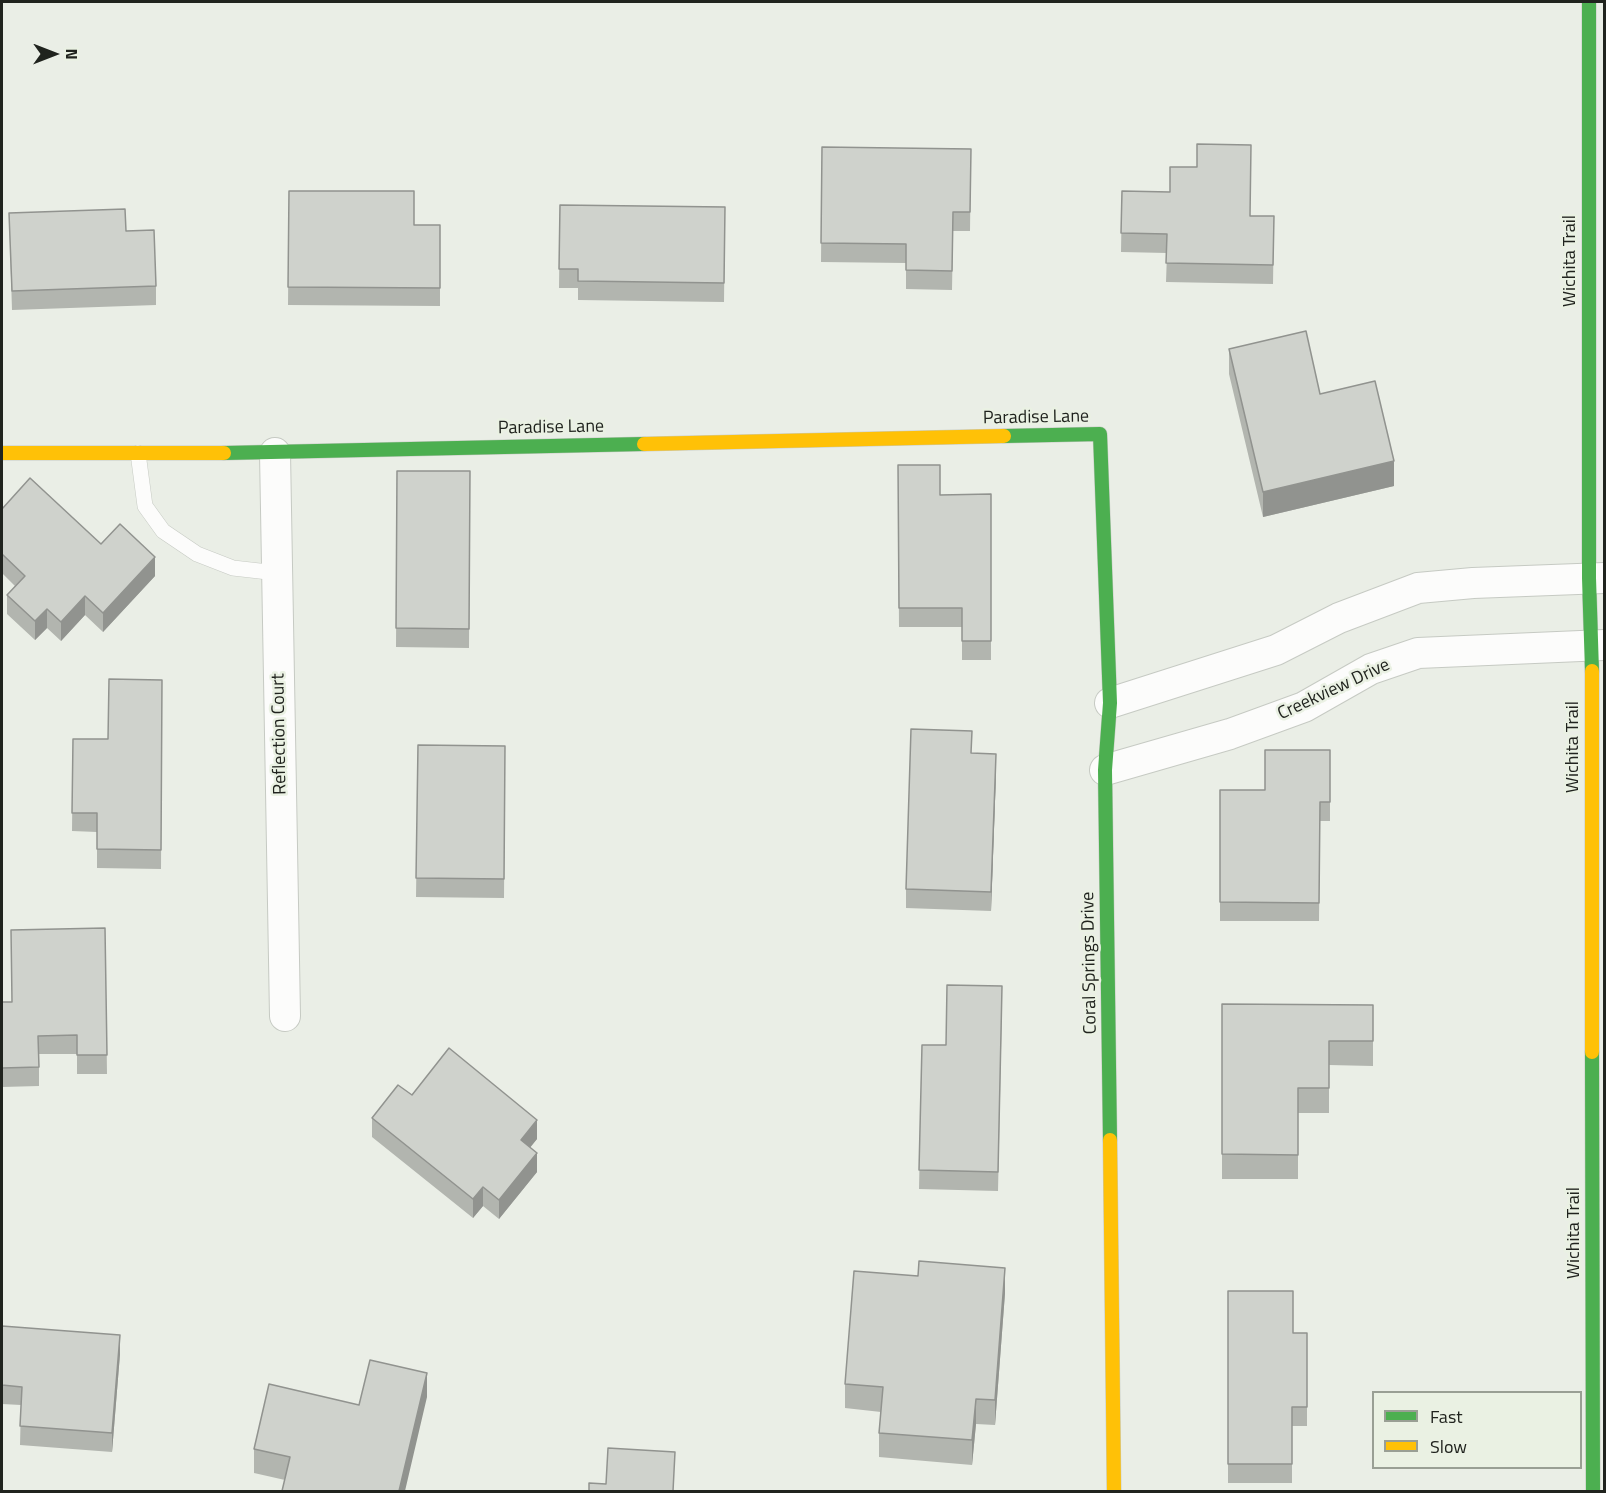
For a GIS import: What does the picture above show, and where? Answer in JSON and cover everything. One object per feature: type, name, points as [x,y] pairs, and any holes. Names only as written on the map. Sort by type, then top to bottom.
[{"type":"street","name":"Wichita Trail","points":[[1589,2],[1598,645],[1593,1491]]},
{"type":"street","name":"Paradise Lane","points":[[2,453],[275,453],[1100,434]]},
{"type":"street","name":"Coral Springs Drive","points":[[1100,434],[1110,703],[1105,770],[1114,1491]]},
{"type":"street","name":"Reflection Court","points":[[275,453],[285,1016]]},
{"type":"street","points":[[1110,703],[1276,650],[1340,618],[1418,588],[1473,583],[1597,578]]},
{"type":"street","name":"Creekview Drive","points":[[1105,770],[1230,734],[1304,707],[1371,669],[1418,653],[1598,645]]},
{"type":"lane","points":[[138,453],[145,506],[163,531],[206,558],[233,567],[277,573]]},
{"type":"building","points":[[1197,144],[1251,145],[1250,216],[1274,216],[1273,265],[1166,263],[1167,234],[1121,233],[1122,191],[1170,192],[1170,167],[1197,167]]},
{"type":"building","points":[[822,147],[971,149],[970,212],[953,212],[952,271],[906,270],[906,244],[821,243]]},
{"type":"building","points":[[289,191],[414,191],[414,225],[440,225],[440,288],[288,287]]},
{"type":"building","points":[[560,205],[725,207],[724,283],[578,281],[578,269],[559,269]]},
{"type":"building","points":[[125,209],[126,231],[154,230],[156,286],[12,291],[9,213]]},
{"type":"building","points":[[1306,331],[1320,394],[1375,381],[1394,461],[1263,492],[1229,349]]},
{"type":"building","points":[[898,465],[940,465],[940,495],[991,494],[991,641],[962,641],[962,608],[899,608]]},
{"type":"building","points":[[397,471],[470,471],[469,629],[396,628]]},
{"type":"building","points":[[30,478],[101,544],[120,524],[155,557],[103,613],[85,596],[61,622],[47,609],[35,621],[7,595],[25,576],[2,554],[2,509]]},
{"type":"building","points":[[109,679],[162,680],[161,850],[97,849],[97,813],[72,813],[73,739],[108,739]]},
{"type":"building","points":[[911,729],[972,731],[971,753],[996,754],[991,892],[906,889]]},
{"type":"building","points":[[418,745],[505,746],[504,879],[416,878]]},
{"type":"building","points":[[1265,750],[1330,750],[1330,802],[1320,802],[1319,903],[1220,902],[1220,790],[1265,790]]},
{"type":"building","points":[[105,928],[107,1055],[77,1055],[77,1035],[38,1036],[39,1067],[2,1068],[2,1002],[12,1002],[11,930]]},
{"type":"building","points":[[947,985],[1002,986],[998,1172],[919,1170],[922,1045],[946,1045]]},
{"type":"building","points":[[1222,1004],[1373,1005],[1373,1041],[1329,1041],[1329,1088],[1298,1088],[1298,1155],[1222,1154]]},
{"type":"building","points":[[449,1048],[537,1120],[521,1140],[537,1153],[499,1200],[483,1187],[473,1199],[372,1118],[398,1085],[412,1095]]},
{"type":"building","points":[[919,1261],[1005,1268],[995,1400],[976,1399],[972,1440],[879,1433],[883,1387],[845,1384],[854,1271],[918,1276]]},
{"type":"building","points":[[1228,1291],[1293,1291],[1293,1333],[1307,1333],[1307,1407],[1292,1407],[1292,1464],[1228,1464]]},
{"type":"building","points":[[2,1326],[120,1335],[112,1433],[20,1426],[22,1387],[2,1385]]},
{"type":"building","points":[[370,1360],[427,1373],[399,1491],[282,1491],[290,1457],[254,1449],[269,1384],[359,1405]]},
{"type":"building","points":[[608,1448],[675,1452],[673,1491],[589,1491],[589,1483],[606,1484]]},
{"type":"traffic: fast","points":[[1589,2],[1589,578],[1592,671]]},
{"type":"traffic: fast","points":[[1004,436],[1100,434],[1110,703],[1105,770],[1110,1140]]},
{"type":"traffic: fast","points":[[224,453],[644,444]]},
{"type":"traffic: fast","points":[[1592,1052],[1593,1492]]},
{"type":"traffic: slow","points":[[644,444],[1004,436]]},
{"type":"traffic: slow","points":[[2,453],[224,453]]},
{"type":"traffic: slow","points":[[1592,671],[1592,1052]]},
{"type":"traffic: slow","points":[[1110,1140],[1114,1492]]}]
